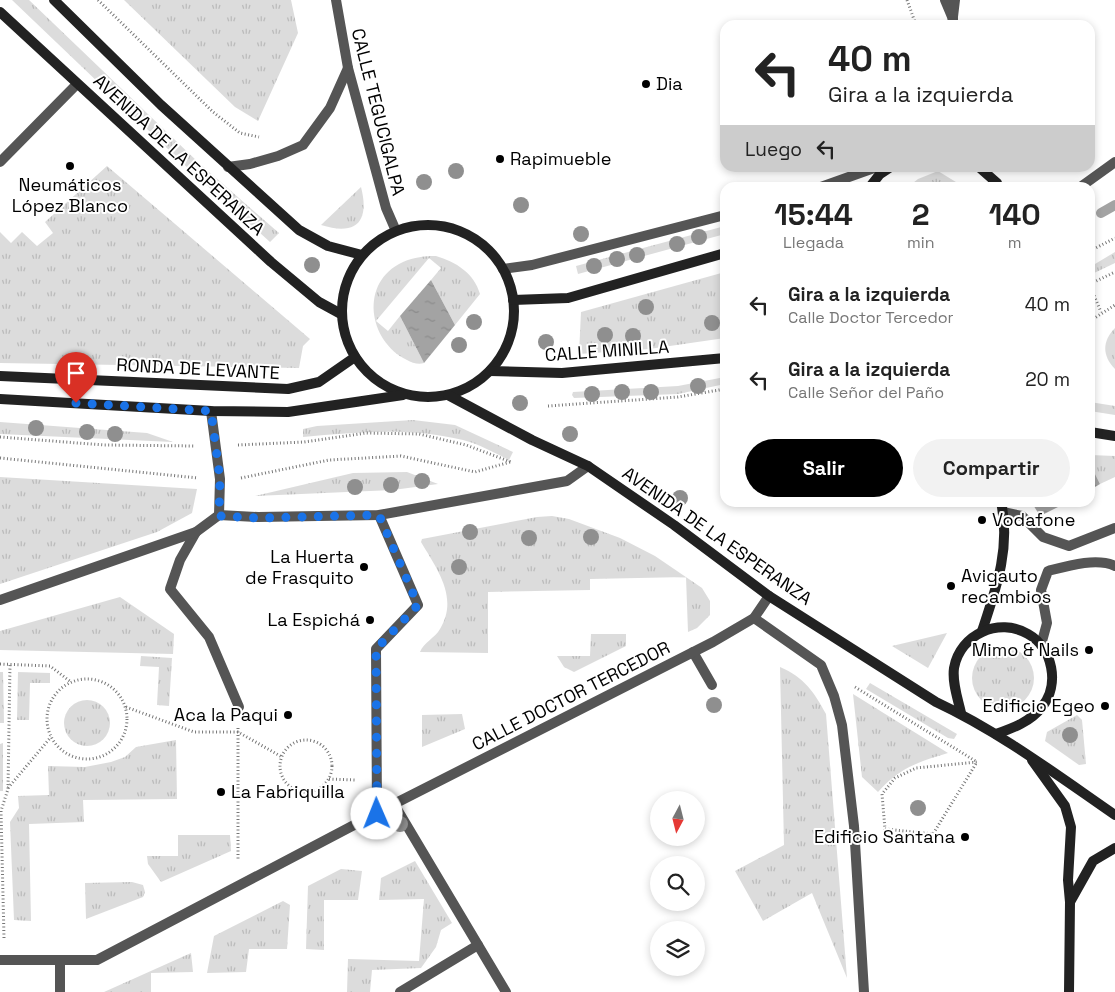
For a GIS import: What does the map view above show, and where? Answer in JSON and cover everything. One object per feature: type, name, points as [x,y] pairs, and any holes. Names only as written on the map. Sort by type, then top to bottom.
[{"type":"main road","name":"AVENIDA DE LA ESPERANZA","points":[[54,0],[161,105],[299,230],[328,246],[362,255]]},
{"type":"main road","name":"AVENIDA DE LA ESPERANZA","points":[[0,12],[271,262],[319,302],[341,314]]},
{"type":"main road","points":[[984,172],[993,182]]},
{"type":"main road","points":[[0,399],[211,411],[288,412],[404,395],[426,398],[448,395],[471,386],[490,371],[505,350],[513,326],[513,300],[510,283],[503,269],[483,245],[457,230],[426,225],[396,231],[377,241],[362,255],[350,273],[345,286],[341,314],[349,348],[363,368],[382,384],[404,395]]},
{"type":"main road","points":[[513,300],[568,298],[720,254]]},
{"type":"main road","name":"RONDA DE LEVANTE","points":[[0,376],[288,389],[319,382],[356,357]]},
{"type":"main road","name":"CALLE MINILLA","points":[[490,371],[562,372],[720,358]]},
{"type":"main road","name":"AVENIDA DE LA ESPERANZA","points":[[448,395],[532,440],[588,466],[674,525],[770,596],[928,697],[961,713]]},
{"type":"main road","points":[[1095,433],[1115,436]]},
{"type":"main road","points":[[982,631],[998,583],[1004,556],[1003,507]]},
{"type":"main road","points":[[996,734],[1018,727],[1030,718],[1042,707],[1050,692],[1052,676],[1050,660],[1041,645],[1029,634],[1014,628],[998,627],[982,631],[969,640],[959,653],[954,668],[954,684],[961,713],[1026,753],[1115,815]]},
{"type":"main road","points":[[1026,753],[1065,806],[1071,827],[1068,880],[1070,902],[1069,992]]},
{"type":"main road","points":[[1070,902],[1093,861],[1115,848]]},
{"type":"street","name":"CALLE TEGUCIGALPA","points":[[336,0],[348,68],[386,208],[396,231]]},
{"type":"street","points":[[945,0],[952,20]]},
{"type":"street","points":[[953,20],[955,0]]},
{"type":"street","points":[[228,167],[250,164],[278,156],[303,145],[330,108],[348,68]]},
{"type":"street","points":[[0,162],[78,84]]},
{"type":"street","points":[[1087,182],[1115,162]]},
{"type":"street","points":[[838,182],[872,172]]},
{"type":"street","points":[[503,269],[532,265],[720,216]]},
{"type":"street","points":[[211,411],[220,479],[219,516]]},
{"type":"street","points":[[0,600],[196,532],[219,516],[258,518],[379,515],[567,481],[588,466]]},
{"type":"street","points":[[1005,507],[1022,516],[1043,537],[1069,546],[1115,528]]},
{"type":"street","points":[[377,814],[376,649],[418,605],[379,515]]},
{"type":"street","points":[[196,532],[180,560],[170,589],[209,637],[238,707]]},
{"type":"street","points":[[1041,645],[1047,623],[1041,590],[1048,571],[1065,566],[1107,562],[1115,566]]},
{"type":"street","name":"CALLE DOCTOR TERCEDOR","points":[[0,960],[97,960],[394,804],[693,652],[754,618],[770,596]]},
{"type":"street","points":[[754,618],[821,666],[834,696],[842,725],[854,826],[864,992]]},
{"type":"street","points":[[693,652],[712,685]]},
{"type":"street","points":[[394,804],[506,992]]},
{"type":"street","points":[[400,992],[478,945]]},
{"type":"street","points":[[60,960],[60,992]]},
{"type":"path","points":[[98,0],[213,112],[240,133],[264,138]]},
{"type":"path","points":[[907,0],[914,20]]},
{"type":"path","points":[[1095,248],[1115,238]]},
{"type":"path","points":[[1095,282],[1115,272]]},
{"type":"path","points":[[1095,297],[1101,312]]},
{"type":"path","points":[[1095,317],[1115,305]]},
{"type":"path","points":[[548,406],[678,397],[720,390]]},
{"type":"path","points":[[238,478],[329,460],[401,456],[475,472],[511,462],[466,445],[419,434],[366,433],[304,442],[239,445]]},
{"type":"path","points":[[0,437],[104,445],[188,446]]},
{"type":"path","points":[[0,458],[206,479]]},
{"type":"path","points":[[0,664],[50,666],[71,682]]},
{"type":"path","points":[[4,938],[1,835],[2,811],[8,789],[10,664]]},
{"type":"path","points":[[84,678],[98,680],[110,686],[119,695],[126,707],[125,733],[118,745],[107,753],[94,758],[81,759],[70,755],[59,747],[51,737],[47,726],[47,712],[51,700],[59,689],[71,682],[84,678]]},
{"type":"path","points":[[852,685],[977,762]]},
{"type":"path","points":[[126,707],[194,732],[238,732],[282,756]]},
{"type":"path","points":[[238,707],[238,886]]},
{"type":"path","points":[[8,789],[51,737]]},
{"type":"path","points":[[300,740],[317,742],[330,754],[332,771],[323,786],[316,791],[298,791],[285,781],[280,765],[282,756],[286,749],[300,740]]},
{"type":"path","points":[[977,762],[933,834],[885,829],[882,794],[895,778],[916,768],[977,762]]},
{"type":"green space","points":[[12,0],[29,0],[199,163],[279,233],[270,242],[191,171]]},
{"type":"green space","points":[[124,0],[291,0],[298,33],[258,121],[235,107]]},
{"type":"green space","points":[[107,166],[310,339],[303,346],[299,368],[0,363],[0,232],[11,243],[22,232],[37,246],[53,233],[45,222]]},
{"type":"green space","points":[[940,172],[956,182],[914,182]]},
{"type":"green space","points":[[361,187],[363,209],[362,217],[358,223],[343,229],[321,225]]},
{"type":"green space","points":[[720,227],[720,235],[578,274],[576,266]]},
{"type":"green space","points":[[1115,252],[1115,263],[1095,273],[1095,264]]},
{"type":"green space","points":[[436,256],[457,265],[469,274],[473,280],[480,294],[455,325],[431,280],[441,268],[429,258],[376,321],[374,311],[375,297],[380,283],[389,271],[411,259]]},
{"type":"green space","points":[[720,273],[720,339],[649,349],[579,354],[581,312]]},
{"type":"green space","points":[[400,316],[424,363],[420,364],[407,360],[394,351],[384,339],[376,321],[388,331]]},
{"type":"green space","points":[[1115,328],[1115,369],[1108,359],[1105,348],[1108,338]]},
{"type":"green space","points":[[720,378],[720,385],[678,394],[574,398],[572,395],[573,392],[678,386]]},
{"type":"green space","points":[[1095,403],[1115,406],[1115,415],[1095,412]]},
{"type":"green space","points":[[413,420],[455,425],[513,452],[509,460],[469,442],[423,433],[363,432],[303,437],[303,429],[317,426]]},
{"type":"green space","points":[[0,422],[147,433],[173,442],[0,434]]},
{"type":"green space","points":[[1095,455],[1115,456],[1115,477],[1100,484],[1095,474]]},
{"type":"green space","points":[[407,472],[438,484],[393,490],[255,496],[353,473]]},
{"type":"green space","points":[[0,477],[197,489],[192,513],[157,532],[0,584]]},
{"type":"green space","points":[[552,516],[569,519],[620,538],[655,556],[686,577],[590,579],[590,590],[488,592],[488,653],[420,652],[424,645],[440,629],[447,606],[444,584],[421,542],[422,539],[537,517]]},
{"type":"green space","points":[[686,577],[702,588],[710,601],[710,615],[697,628],[688,632]]},
{"type":"green space","points":[[120,597],[174,634],[173,654],[0,650],[0,631]]},
{"type":"green space","points":[[947,633],[928,668],[892,646]]},
{"type":"green space","points":[[591,634],[626,634],[626,646],[574,672],[564,667],[557,656],[590,656]]},
{"type":"green space","points":[[1003,647],[1015,650],[1025,656],[1031,666],[1034,678],[1031,690],[1025,700],[1015,706],[1003,709],[991,706],[981,700],[975,690],[972,678],[975,666],[981,656],[991,650]]},
{"type":"green space","points":[[141,656],[172,658],[169,706],[157,705],[159,667],[140,666]]},
{"type":"green space","points":[[780,667],[796,675],[808,686],[826,714],[847,978],[812,893],[763,921],[735,871],[784,845]]},
{"type":"green space","points":[[0,672],[3,672],[4,723],[0,723]]},
{"type":"green space","points":[[18,672],[50,673],[50,683],[30,683],[29,720],[17,720]]},
{"type":"green space","points":[[870,683],[957,734],[954,739],[948,738],[866,689]]},
{"type":"green space","points":[[853,694],[948,753],[901,771],[878,792],[862,777]]},
{"type":"green space","points":[[87,700],[100,704],[106,710],[110,723],[106,736],[100,742],[87,746],[74,742],[68,736],[64,723],[68,710],[74,704]]},
{"type":"green space","points":[[462,714],[465,729],[422,747],[422,715]]},
{"type":"green space","points":[[1077,715],[1082,720],[1086,764],[1079,765],[1045,741],[1047,732]]},
{"type":"green space","points":[[176,740],[177,799],[83,800],[84,822],[29,824],[31,921],[14,920],[10,822],[19,808],[18,796],[49,795],[48,766],[85,767],[111,762],[125,757],[136,747]]},
{"type":"green space","points":[[3,743],[3,791],[0,791],[0,744]]},
{"type":"green space","points":[[178,835],[230,835],[231,851],[161,882],[148,864],[147,856],[178,856]]},
{"type":"green space","points":[[415,861],[452,923],[441,930],[436,947],[421,968],[372,970],[370,992],[347,992],[348,959],[419,961],[424,899],[379,900],[381,878]]},
{"type":"green space","points":[[341,869],[362,871],[358,900],[324,900],[324,950],[306,949],[308,886]]},
{"type":"green space","points":[[132,882],[143,885],[145,892],[143,897],[86,919],[85,883]]},
{"type":"green space","points":[[283,901],[290,905],[287,949],[249,949],[246,972],[207,973],[214,936]]},
{"type":"green space","points":[[191,953],[193,972],[151,973],[151,992],[104,992]]},
{"type":"water","points":[[431,280],[455,325],[424,363],[400,316]]},
{"type":"water","points":[[1095,474],[1100,484],[1095,487]]},
{"type":"water","points":[[1034,507],[1058,507],[1040,516]]},
{"type":"waterway","points":[[1101,213],[1115,205]]},
{"type":"place","name":"Dia","points":[[646,84]]},
{"type":"place","name":"Rapimueble","points":[[500,159]]},
{"type":"place","name":"Neumáticos López Blanco","points":[[70,166]]},
{"type":"place","name":"Vodafone","points":[[982,520]]},
{"type":"place","name":"La Huerta de Frasquito","points":[[364,567]]},
{"type":"place","name":"Avigauto recambios","points":[[951,586]]},
{"type":"place","name":"La Espichá","points":[[370,620]]},
{"type":"place","name":"Mimo & Nails","points":[[1089,650]]},
{"type":"place","name":"Edificio Egeo","points":[[1105,706]]},
{"type":"place","name":"Aca la Paqui","points":[[288,715]]},
{"type":"place","name":"La Fabriquilla","points":[[221,792]]},
{"type":"place","name":"Edificio Santana","points":[[965,837]]},
{"type":"route","points":[[76,403],[211,411],[220,479],[219,516],[258,518],[379,515],[418,605],[376,649],[377,814]]}]
